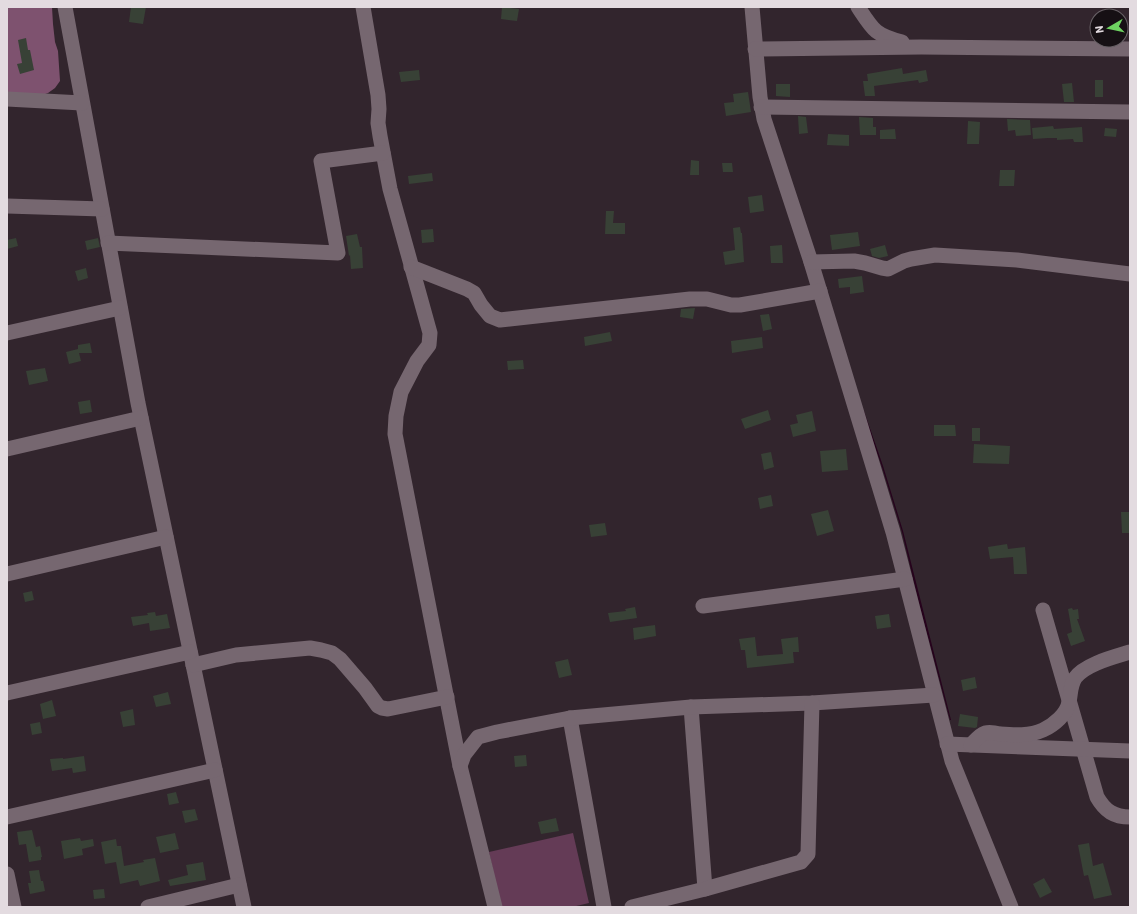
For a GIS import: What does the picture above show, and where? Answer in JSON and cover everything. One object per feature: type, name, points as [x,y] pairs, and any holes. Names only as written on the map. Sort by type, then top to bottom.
[{"type":"street","points":[[65,7],[141,418],[244,907]]},
{"type":"street","points":[[363,7],[380,109],[378,123],[390,189],[430,333],[429,345],[417,361],[401,392],[396,416],[395,434],[460,766],[495,907]]},
{"type":"street","points":[[752,7],[761,107],[811,262],[893,532],[952,761],[1011,907]]},
{"type":"street","points":[[858,7],[874,30],[882,36],[921,47]]},
{"type":"street","points":[[755,49],[921,47],[1130,49]]},
{"type":"street","points":[[7,99],[82,103]]},
{"type":"street","points":[[761,107],[1130,112]]},
{"type":"street","points":[[108,243],[338,253],[321,161],[383,153]]},
{"type":"street","points":[[7,206],[102,209]]},
{"type":"street","points":[[811,262],[854,261],[888,269],[908,260],[935,255],[1017,260],[1130,274]]},
{"type":"street","points":[[412,267],[474,293],[490,316],[500,320],[690,299],[707,299],[731,305],[740,305],[820,291]]},
{"type":"street","points":[[7,333],[120,308]]},
{"type":"street","points":[[7,450],[141,418]]},
{"type":"street","points":[[7,574],[166,537]]},
{"type":"street","points":[[703,606],[905,579]]},
{"type":"street","points":[[1043,610],[1082,750],[1097,797],[1102,806],[1109,812],[1117,816],[1130,818]]},
{"type":"street","points":[[7,693],[191,658],[310,648],[332,653],[340,659],[365,688],[374,702],[382,708],[388,709],[447,697]]},
{"type":"street","points":[[971,745],[980,736],[986,733],[1017,735],[1042,730],[1060,718],[1069,704],[1071,685],[1083,670],[1104,660],[1130,652]]},
{"type":"street","points":[[460,766],[464,755],[478,737],[570,718],[691,707],[812,703],[934,695]]},
{"type":"street","points":[[632,907],[801,862],[808,854],[812,703]]},
{"type":"street","points":[[691,707],[704,889]]},
{"type":"street","points":[[570,718],[604,907]]},
{"type":"street","points":[[947,744],[1130,752]]},
{"type":"street","points":[[7,817],[215,770]]},
{"type":"street","points":[[7,874],[14,907]]},
{"type":"street","points":[[148,907],[239,885]]},
{"type":"shaded area","points":[[7,7],[52,7],[55,42],[58,51],[60,81],[55,88],[48,93],[31,99],[7,94]]},
{"type":"shaded area","points":[[864,411],[903,531],[951,720],[919,603],[902,532],[863,412]]},
{"type":"shaded area","points":[[573,833],[589,903],[572,907],[501,907],[489,852]]},
{"type":"building","points":[[131,7],[146,7],[143,24],[129,22]]},
{"type":"building","points":[[502,7],[519,9],[517,21],[501,19]]},
{"type":"building","points":[[26,38],[34,70],[20,74],[17,64],[22,63],[18,40]]},
{"type":"building","points":[[902,68],[903,74],[926,70],[928,81],[919,83],[918,80],[874,86],[875,96],[865,96],[863,81],[868,81],[867,74]]},
{"type":"building","points":[[419,70],[420,80],[401,82],[399,72]]},
{"type":"building","points":[[1095,80],[1103,80],[1103,97],[1095,97]]},
{"type":"building","points":[[1072,83],[1074,102],[1064,102],[1062,84]]},
{"type":"building","points":[[776,84],[790,84],[790,97],[776,96]]},
{"type":"building","points":[[748,92],[751,112],[726,116],[724,103],[734,102],[733,94]]},
{"type":"building","points":[[798,116],[806,117],[808,133],[799,134]]},
{"type":"building","points":[[859,117],[873,118],[873,127],[876,127],[876,135],[860,135]]},
{"type":"building","points":[[1007,119],[1030,120],[1031,135],[1016,136],[1015,130],[1008,131]]},
{"type":"building","points":[[968,121],[980,122],[979,144],[967,144]]},
{"type":"building","points":[[1053,126],[1054,129],[1082,127],[1083,142],[1074,142],[1073,139],[1057,140],[1057,138],[1033,139],[1032,128]]},
{"type":"building","points":[[1105,128],[1117,129],[1116,137],[1104,136]]},
{"type":"building","points":[[895,129],[896,139],[880,139],[880,130]]},
{"type":"building","points":[[828,134],[849,135],[849,146],[827,145]]},
{"type":"building","points":[[691,160],[699,161],[699,175],[690,175]]},
{"type":"building","points":[[722,163],[732,163],[733,172],[723,172]]},
{"type":"building","points":[[1000,170],[1015,170],[1014,186],[999,186]]},
{"type":"building","points":[[432,173],[433,181],[409,184],[408,176]]},
{"type":"building","points":[[762,195],[764,211],[750,213],[748,197]]},
{"type":"building","points":[[606,211],[614,211],[613,223],[625,223],[625,234],[605,234]]},
{"type":"building","points":[[740,227],[742,233],[744,262],[725,265],[723,252],[735,250],[733,228]]},
{"type":"building","points":[[433,229],[434,242],[422,243],[421,230]]},
{"type":"building","points":[[858,232],[860,246],[832,250],[830,235]]},
{"type":"building","points":[[357,234],[360,247],[362,247],[363,268],[351,269],[346,236]]},
{"type":"building","points":[[16,238],[18,246],[7,249],[7,240]]},
{"type":"building","points":[[98,238],[100,247],[87,250],[85,241]]},
{"type":"building","points":[[782,245],[783,263],[771,263],[770,246]]},
{"type":"building","points":[[885,245],[888,256],[879,258],[872,256],[870,249]]},
{"type":"building","points":[[86,268],[88,278],[78,281],[75,271]]},
{"type":"building","points":[[862,276],[864,292],[850,294],[850,287],[839,288],[838,279]]},
{"type":"building","points":[[695,308],[693,319],[680,317],[681,309]]},
{"type":"building","points":[[769,314],[772,329],[763,331],[760,315]]},
{"type":"building","points":[[610,332],[612,341],[585,346],[584,337]]},
{"type":"building","points":[[762,337],[763,348],[732,353],[731,341]]},
{"type":"building","points":[[90,343],[92,353],[79,353],[81,361],[69,364],[66,352],[78,349],[78,345]]},
{"type":"building","points":[[523,360],[524,369],[508,370],[507,361]]},
{"type":"building","points":[[45,368],[48,381],[29,385],[26,371]]},
{"type":"building","points":[[90,400],[92,412],[80,414],[78,402]]},
{"type":"building","points":[[768,410],[771,420],[745,429],[741,419]]},
{"type":"building","points":[[812,411],[816,431],[793,437],[790,425],[798,423],[796,415]]},
{"type":"building","points":[[934,425],[955,425],[956,436],[934,436]]},
{"type":"building","points":[[972,428],[980,428],[980,441],[972,441]]},
{"type":"building","points":[[974,444],[1010,446],[1009,464],[973,463]]},
{"type":"building","points":[[846,449],[848,470],[822,472],[820,451]]},
{"type":"building","points":[[771,452],[774,467],[764,470],[761,454]]},
{"type":"building","points":[[771,495],[773,506],[760,509],[758,498]]},
{"type":"building","points":[[828,510],[834,531],[817,536],[811,514]]},
{"type":"building","points":[[1121,512],[1130,512],[1130,533],[1122,533]]},
{"type":"building","points":[[605,523],[607,535],[591,537],[589,525]]},
{"type":"building","points":[[1007,544],[1008,549],[1025,547],[1027,574],[1014,574],[1013,557],[990,559],[988,547]]},
{"type":"building","points":[[32,591],[34,600],[25,602],[23,593]]},
{"type":"building","points":[[635,607],[637,618],[610,622],[608,613],[626,611],[625,609]]},
{"type":"building","points":[[1072,608],[1073,610],[1078,609],[1079,619],[1077,619],[1085,641],[1071,646],[1067,634],[1072,632],[1068,609]]},
{"type":"building","points":[[155,612],[156,616],[167,614],[170,628],[150,631],[149,623],[133,626],[131,617],[148,615],[147,613]]},
{"type":"building","points":[[889,614],[891,627],[877,629],[875,616]]},
{"type":"building","points":[[655,625],[656,636],[634,640],[633,628]]},
{"type":"building","points":[[755,637],[757,656],[783,654],[781,639],[798,637],[799,652],[793,652],[794,663],[747,668],[745,650],[741,650],[739,639]]},
{"type":"building","points":[[568,659],[572,675],[559,678],[555,662]]},
{"type":"building","points":[[975,677],[977,688],[963,691],[961,680]]},
{"type":"building","points":[[168,692],[171,704],[156,707],[153,696]]},
{"type":"building","points":[[52,700],[56,716],[43,719],[40,704]]},
{"type":"building","points":[[133,709],[135,725],[123,727],[120,712]]},
{"type":"building","points":[[960,714],[978,717],[977,727],[958,726]]},
{"type":"building","points":[[40,722],[42,733],[32,735],[30,724]]},
{"type":"building","points":[[526,755],[527,766],[515,767],[514,756]]},
{"type":"building","points":[[84,756],[86,771],[73,773],[72,768],[52,771],[50,759]]},
{"type":"building","points":[[176,792],[179,803],[169,805],[167,794]]},
{"type":"building","points":[[195,809],[198,820],[185,823],[182,811]]},
{"type":"building","points":[[556,818],[559,831],[541,834],[538,822]]},
{"type":"building","points":[[32,830],[36,847],[40,846],[42,857],[41,860],[29,862],[26,844],[19,845],[17,832]]},
{"type":"building","points":[[175,833],[179,849],[160,853],[156,837]]},
{"type":"building","points":[[80,838],[81,841],[93,839],[94,846],[82,849],[83,855],[64,859],[61,841]]},
{"type":"building","points":[[116,839],[117,846],[121,846],[124,866],[155,858],[160,881],[140,886],[138,880],[120,884],[116,862],[105,864],[101,842]]},
{"type":"building","points":[[1089,843],[1093,866],[1103,863],[1112,895],[1094,899],[1088,875],[1084,876],[1078,845]]},
{"type":"building","points":[[203,862],[206,880],[170,886],[168,880],[188,875],[186,865]]},
{"type":"building","points":[[39,870],[45,891],[30,894],[28,883],[31,883],[29,871]]},
{"type":"building","points":[[1044,878],[1052,892],[1040,898],[1033,884]]},
{"type":"building","points":[[104,889],[105,898],[94,899],[93,890]]}]
